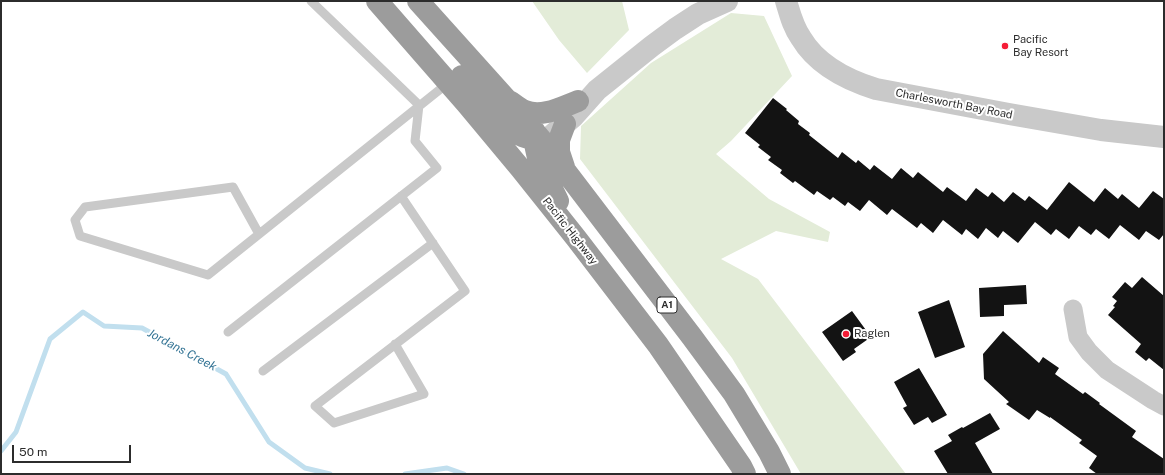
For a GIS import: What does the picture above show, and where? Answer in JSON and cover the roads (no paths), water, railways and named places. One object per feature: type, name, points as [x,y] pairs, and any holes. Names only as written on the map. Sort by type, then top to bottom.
[{"type":"highway","name":"Pacific Highway","points":[[377,1],[521,169],[576,238],[658,345],[745,474]]},
{"type":"highway","name":"A1","points":[[418,1],[508,101],[565,170],[692,336],[734,394],[769,452],[780,474]]},
{"type":"highway","points":[[393,20],[421,37],[440,53],[512,131],[522,136],[538,138],[537,156],[540,165],[576,238]]},
{"type":"highway","points":[[508,101],[526,111],[538,113],[552,111],[578,101]]},
{"type":"highway","points":[[565,124],[558,140],[559,152],[565,170]]},
{"type":"street","points":[[538,138],[560,112],[597,90],[675,29],[698,14],[727,1]]},
{"type":"street","name":"Charlesworth Bay Road","points":[[786,1],[793,23],[800,38],[807,48],[831,69],[860,84],[1009,114],[1101,130],[1164,137]]},
{"type":"street","points":[[538,138],[565,124],[597,90]]},
{"type":"street","points":[[1073,309],[1078,336],[1089,352],[1107,370],[1164,406]]},
{"type":"lane","points":[[311,1],[419,105]]},
{"type":"lane","points":[[259,234],[234,187],[85,207],[75,220],[80,236],[208,275],[448,83]]},
{"type":"lane","points":[[228,332],[437,168],[415,141],[419,105]]},
{"type":"lane","points":[[395,344],[424,394],[334,424],[315,406],[395,344],[465,291],[401,196]]},
{"type":"lane","points":[[263,371],[433,244]]},
{"type":"waterway","name":"Jordans Creek","points":[[1,451],[16,432],[50,339],[83,312],[104,326],[142,328],[226,374],[269,442],[305,468],[330,474]]},
{"type":"waterway","name":"Jordans Creek","points":[[405,474],[447,468],[464,474]]},
{"type":"place","name":"Pacific Bay Resort","points":[[1005,46]]},
{"type":"place","name":"Raglen","points":[[846,334]]}]
